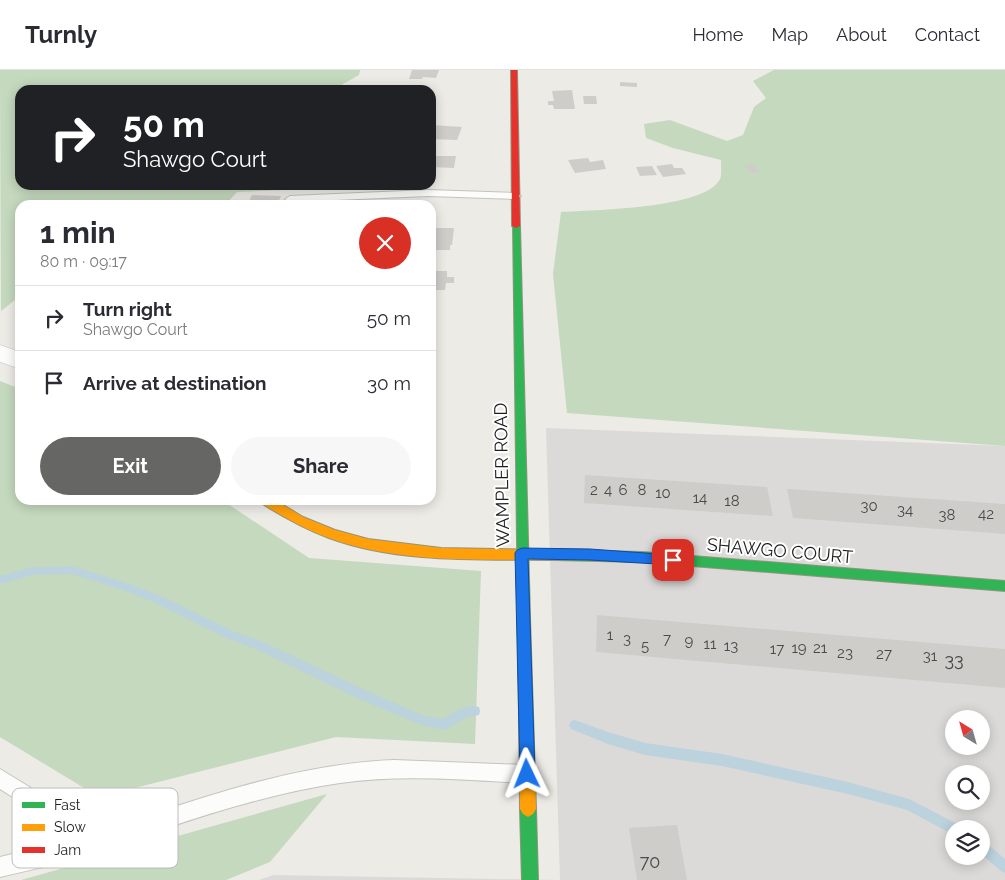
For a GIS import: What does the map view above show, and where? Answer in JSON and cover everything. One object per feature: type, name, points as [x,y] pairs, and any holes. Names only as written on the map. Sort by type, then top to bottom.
[{"type":"street","name":"WAMPLER ROAD","points":[[514,70],[522,553],[530,880]]},
{"type":"street","points":[[0,353],[15,359]]},
{"type":"street","name":"SHAWGO COURT","points":[[273,505],[309,527],[346,541],[408,550],[642,557],[1005,586]]},
{"type":"lane","points":[[290,199],[428,193],[516,196]]},
{"type":"lane","points":[[178,816],[278,785],[375,770],[527,774]]},
{"type":"lane","points":[[0,778],[16,788]]},
{"type":"shaded area","points":[[546,428],[1005,446],[1005,880],[560,880]]},
{"type":"shaded area","points":[[273,875],[560,880],[259,880]]},
{"type":"green space","points":[[0,70],[360,70],[359,75],[341,85],[15,85],[15,190],[284,190],[237,192],[230,200],[15,200],[15,300],[1,311]]},
{"type":"green space","points":[[774,70],[1005,70],[1005,446],[567,413],[553,274],[561,212],[646,206],[693,197],[710,189],[720,179],[721,160],[673,148],[646,138],[644,124],[670,120],[727,141],[743,135],[754,107],[766,98],[753,81]]},
{"type":"green space","points":[[0,381],[15,387],[15,505],[230,505],[309,558],[481,571],[475,744],[336,737],[135,788],[84,788],[0,737]]},
{"type":"green space","points":[[327,794],[270,862],[226,880],[21,880],[64,868],[178,868],[178,836]]},
{"type":"building","points":[[412,70],[439,70],[436,78],[409,79]]},
{"type":"building","points":[[620,82],[637,83],[637,87],[620,86]]},
{"type":"building","points":[[572,90],[575,109],[554,109],[553,105],[548,105],[548,101],[554,101],[552,91]]},
{"type":"building","points":[[583,96],[596,96],[597,104],[584,104]]},
{"type":"building","points":[[436,125],[462,127],[457,140],[436,139]]},
{"type":"building","points":[[436,156],[456,156],[454,168],[436,167]]},
{"type":"building","points":[[588,158],[590,162],[603,160],[606,169],[575,173],[568,160]]},
{"type":"building","points":[[672,164],[674,168],[682,168],[686,174],[663,177],[656,166]]},
{"type":"building","points":[[752,164],[761,172],[753,173],[744,166]]},
{"type":"building","points":[[652,166],[657,175],[640,176],[636,167]]},
{"type":"building","points":[[252,195],[281,196],[279,200],[250,200]]},
{"type":"building","points":[[436,228],[454,228],[450,250],[436,250]]},
{"type":"building","points":[[436,271],[447,271],[447,277],[454,277],[454,283],[446,283],[445,290],[436,290]]},
{"type":"building","points":[[585,475],[767,487],[773,516],[584,503]]},
{"type":"building","points":[[787,489],[1005,504],[1005,534],[793,518]]},
{"type":"building","points":[[597,615],[1005,649],[1005,688],[596,652]]},
{"type":"building","points":[[677,825],[687,880],[637,880],[629,828]]},
{"type":"waterway","points":[[0,580],[33,571],[72,570],[130,588],[157,599],[230,635],[259,645],[361,694],[424,721],[444,725],[466,712],[475,711]]},
{"type":"waterway","points":[[575,725],[608,738],[645,749],[722,760],[848,788],[909,805],[945,824]]},
{"type":"waterway","points":[[990,854],[1005,867]]},
{"type":"traffic: fast","points":[[516,226],[524,618]]},
{"type":"traffic: fast","points":[[554,555],[642,557],[1005,586]]},
{"type":"traffic: fast","points":[[528,809],[530,880]]},
{"type":"traffic: slow","points":[[274,505],[299,520],[333,534],[368,544],[404,550],[441,553],[554,555]]},
{"type":"traffic: slow","points":[[524,618],[528,809]]},
{"type":"traffic: jam","points":[[514,70],[516,226]]},
{"type":"route","points":[[527,774],[522,553],[590,554],[673,560]]}]
